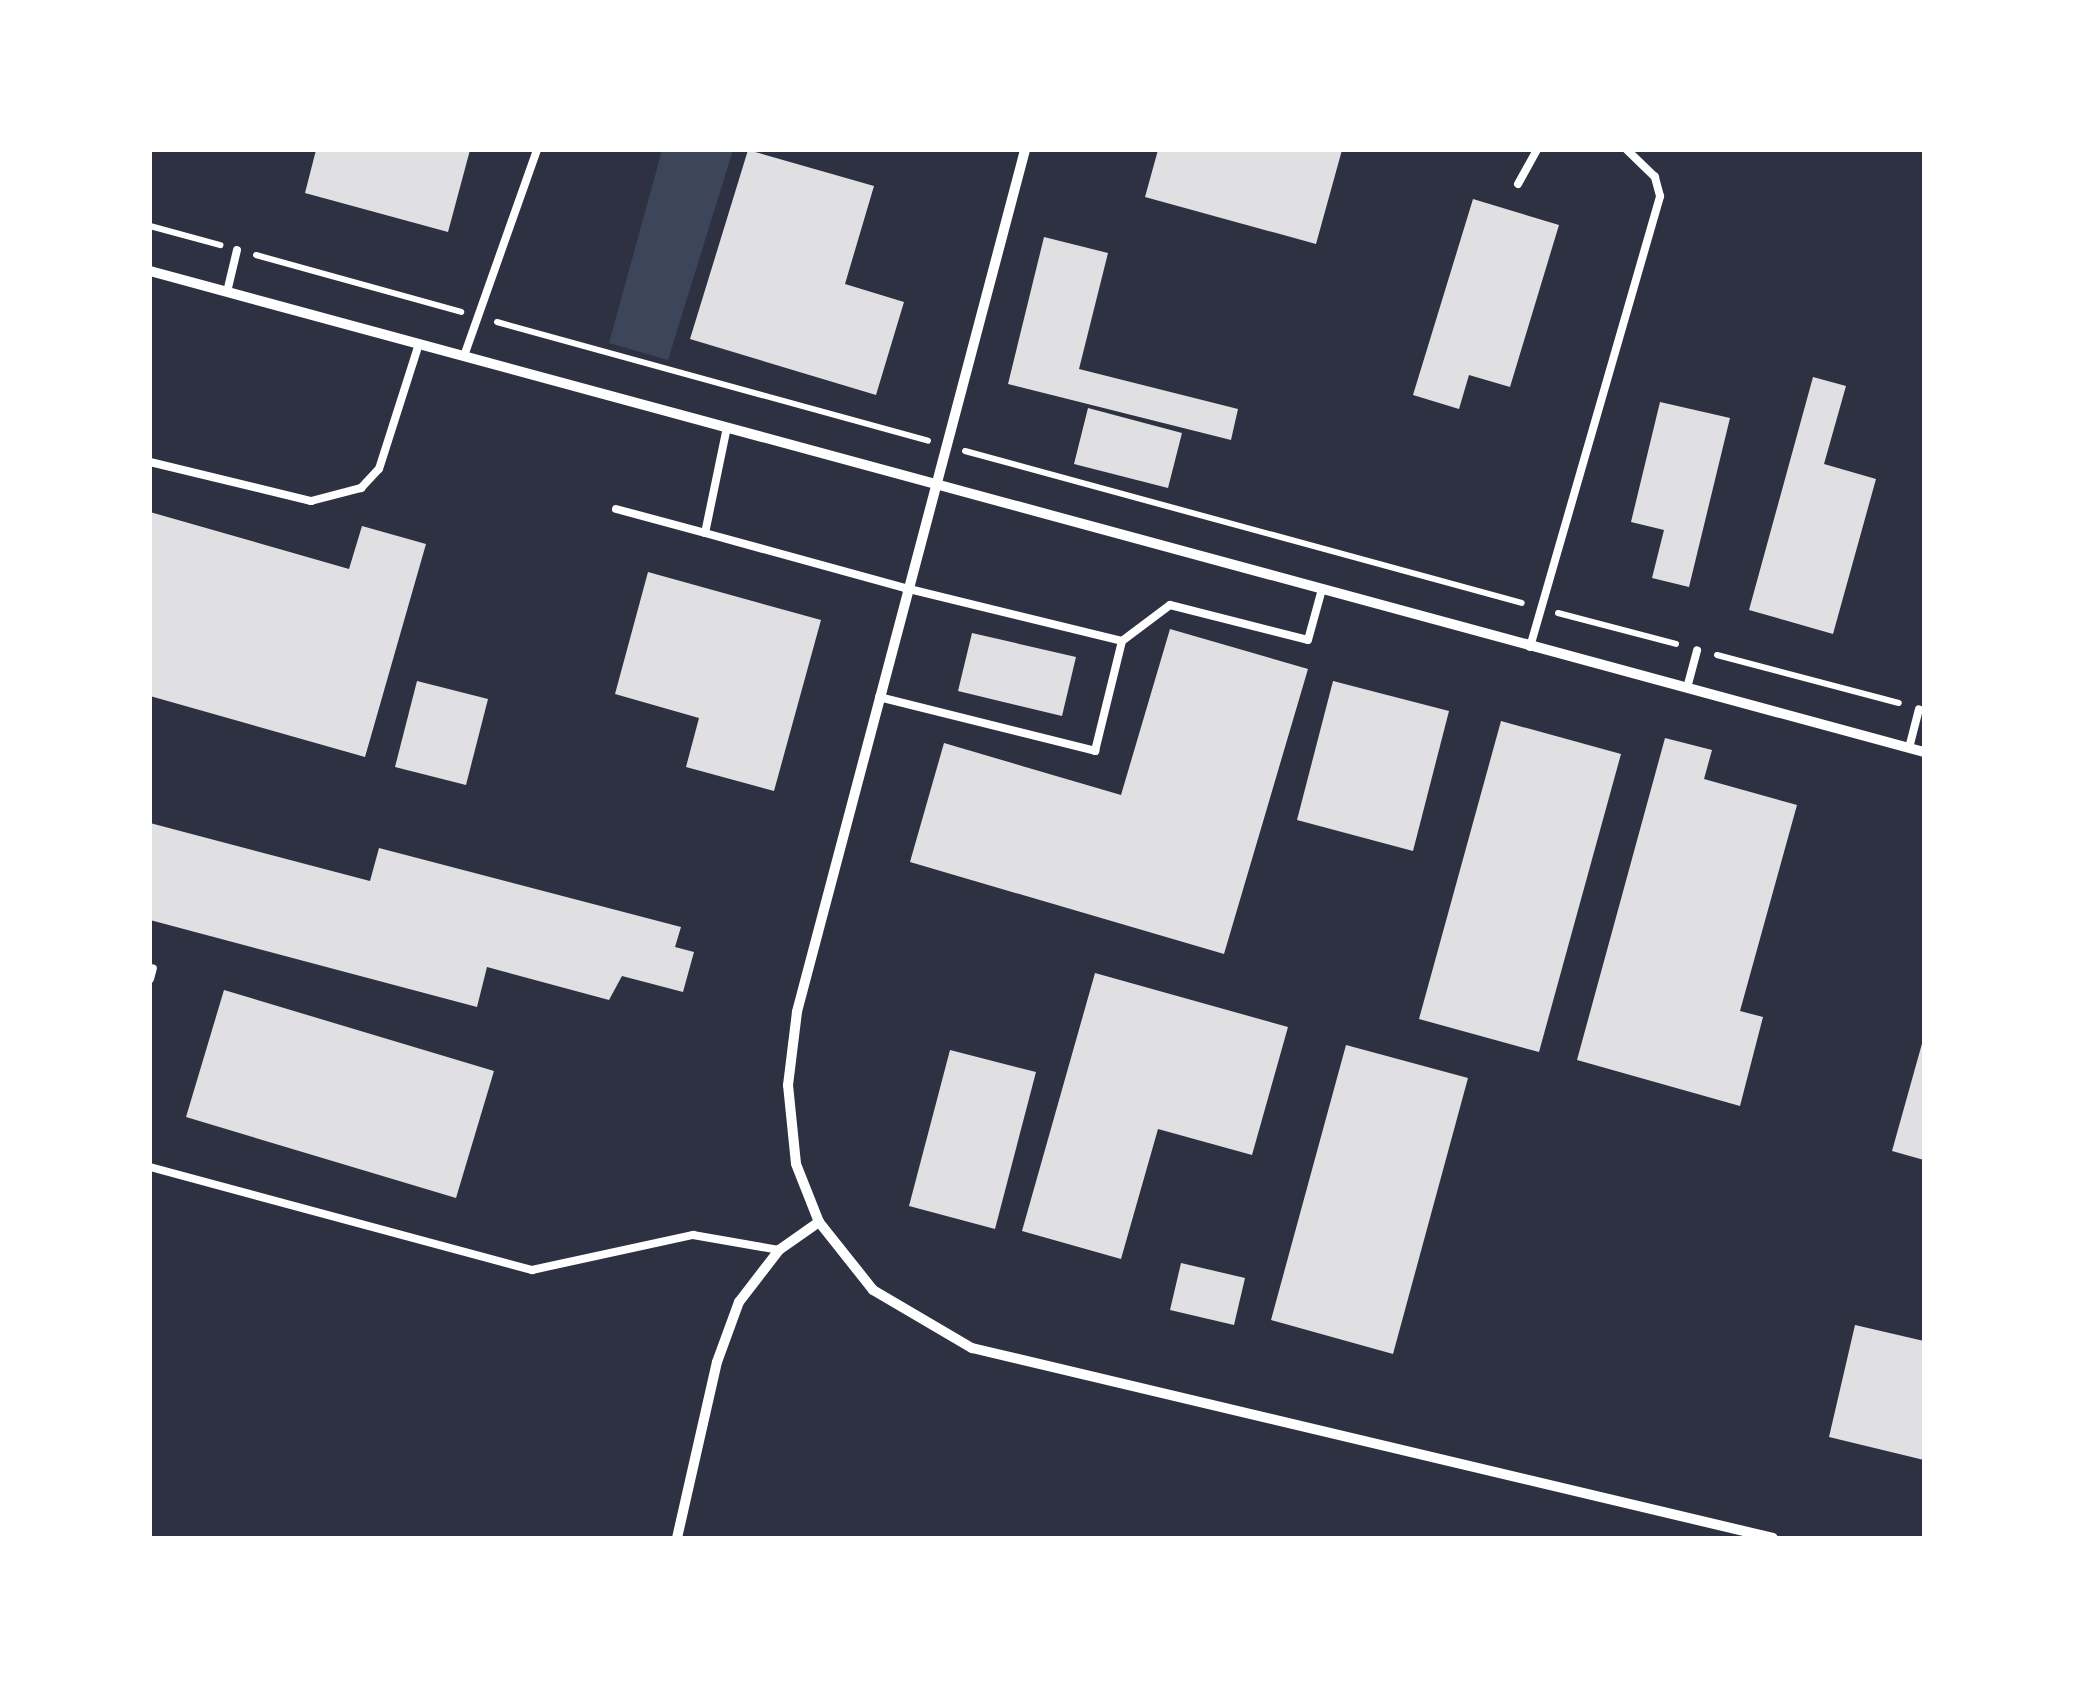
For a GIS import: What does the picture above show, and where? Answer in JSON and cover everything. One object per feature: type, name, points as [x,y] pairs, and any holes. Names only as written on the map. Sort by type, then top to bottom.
[{"type":"street","points":[[1025,150],[933,482],[796,1012],[788,1085],[796,1164],[818,1222],[873,1290],[972,1348],[1772,1538]]},
{"type":"street","points":[[150,271],[1924,752]]},
{"type":"street","points":[[677,1538],[717,1362],[740,1302],[779,1250],[818,1222]]},
{"type":"lane","points":[[464,356],[474,316],[537,150]]},
{"type":"lane","points":[[1518,184],[1537,150]]},
{"type":"lane","points":[[1530,647],[1660,196],[1656,177],[1627,150]]},
{"type":"lane","points":[[227,292],[237,250]]},
{"type":"lane","points":[[150,462],[310,500],[361,488],[379,470],[419,344]]},
{"type":"lane","points":[[705,534],[727,427]]},
{"type":"lane","points":[[616,508],[905,588],[1122,641]]},
{"type":"lane","points":[[878,696],[1095,751],[1122,641],[1170,605],[1308,640],[1322,589]]},
{"type":"lane","points":[[1687,688],[1697,650]]},
{"type":"lane","points":[[1909,748],[1918,708]]},
{"type":"lane","points":[[150,979],[153,968]]},
{"type":"lane","points":[[150,1167],[532,1270],[693,1236],[779,1250]]},
{"type":"path","points":[[150,226],[1918,708]]},
{"type":"shaded area","points":[[662,150],[733,150],[668,360],[609,343]]},
{"type":"building","points":[[316,150],[470,150],[448,232],[305,193]]},
{"type":"building","points":[[748,150],[874,186],[845,284],[904,302],[876,395],[690,339]]},
{"type":"building","points":[[1158,150],[1342,150],[1316,244],[1145,197]]},
{"type":"building","points":[[1473,199],[1559,225],[1510,387],[1469,375],[1459,409],[1413,395]]},
{"type":"building","points":[[1044,237],[1108,253],[1079,369],[1238,409],[1231,440],[1008,384]]},
{"type":"building","points":[[1813,377],[1846,386],[1824,464],[1876,479],[1833,634],[1749,610]]},
{"type":"building","points":[[1660,402],[1730,418],[1689,587],[1652,578],[1664,530],[1631,522]]},
{"type":"building","points":[[1088,408],[1182,433],[1168,488],[1074,464]]},
{"type":"building","points":[[150,512],[349,569],[362,526],[426,544],[365,757],[150,696]]},
{"type":"building","points":[[648,572],[821,620],[774,791],[686,767],[699,718],[615,694]]},
{"type":"building","points":[[1170,629],[1308,669],[1224,954],[910,862],[944,743],[1121,795]]},
{"type":"building","points":[[972,633],[1076,657],[1062,716],[958,691]]},
{"type":"building","points":[[417,681],[488,699],[466,785],[395,767]]},
{"type":"building","points":[[1333,681],[1449,711],[1413,851],[1297,820]]},
{"type":"building","points":[[1501,721],[1621,754],[1539,1052],[1419,1019]]},
{"type":"building","points":[[1665,738],[1712,750],[1704,779],[1797,805],[1740,1011],[1763,1017],[1740,1106],[1577,1060]]},
{"type":"building","points":[[150,823],[370,881],[379,848],[681,927],[675,947],[694,952],[683,992],[622,976],[609,1000],[487,967],[477,1007],[150,920]]},
{"type":"building","points":[[1095,973],[1288,1027],[1252,1155],[1158,1129],[1121,1259],[1022,1231]]},
{"type":"building","points":[[224,990],[494,1071],[456,1198],[186,1117]]},
{"type":"building","points":[[1924,1041],[1924,1160],[1892,1151]]},
{"type":"building","points":[[1346,1045],[1468,1078],[1393,1354],[1271,1320]]},
{"type":"building","points":[[950,1050],[1036,1072],[995,1229],[909,1206]]},
{"type":"building","points":[[1181,1263],[1245,1278],[1234,1325],[1170,1310]]},
{"type":"building","points":[[1855,1325],[1924,1341],[1924,1460],[1829,1437]]}]
